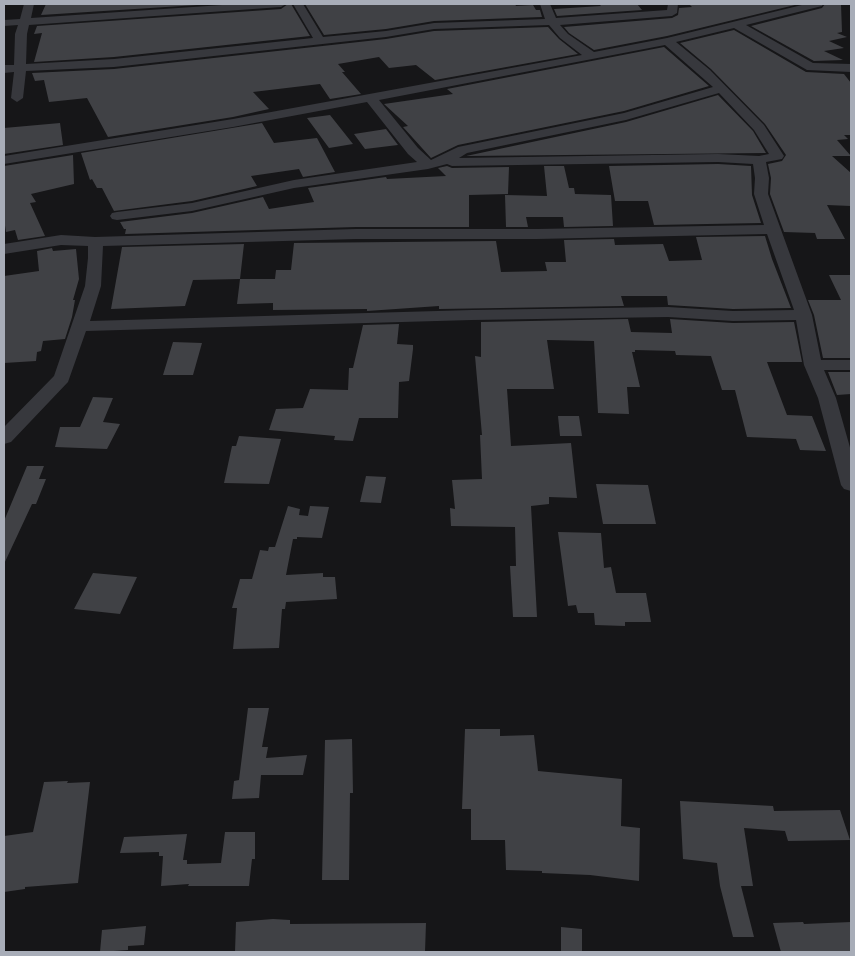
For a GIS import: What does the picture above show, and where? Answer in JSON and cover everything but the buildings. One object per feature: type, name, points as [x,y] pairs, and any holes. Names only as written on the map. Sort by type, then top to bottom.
[{"type":"street","points":[[17,98],[21,34],[29,4]]},
{"type":"street","points":[[4,23],[143,8],[281,4]]},
{"type":"street","points":[[298,4],[320,41]]},
{"type":"street","points":[[545,4],[552,22],[564,36],[591,56]]},
{"type":"street","points":[[4,69],[114,63],[386,34],[434,26],[552,22],[672,13],[673,4]]},
{"type":"street","points":[[4,160],[233,123],[591,56],[667,41],[815,4]]},
{"type":"street","points":[[736,24],[811,67],[851,68]]},
{"type":"street","points":[[117,216],[192,207],[294,184],[434,163],[718,158],[759,160],[777,156],[759,128],[706,73],[667,41]]},
{"type":"street","points":[[836,67],[851,63]]},
{"type":"street","points":[[434,163],[463,150],[626,116],[689,100],[721,89]]},
{"type":"street","points":[[370,97],[412,151],[434,163]]},
{"type":"street","points":[[759,160],[762,178],[761,194],[804,316],[813,365],[827,398],[851,485]]},
{"type":"street","points":[[4,249],[61,240],[95,242],[356,234],[537,234],[772,229]]},
{"type":"street","points":[[4,438],[62,378],[93,286],[95,242]]},
{"type":"street","points":[[80,326],[472,315],[668,312],[733,316],[804,316]]},
{"type":"street","points":[[813,365],[851,365]]}]
